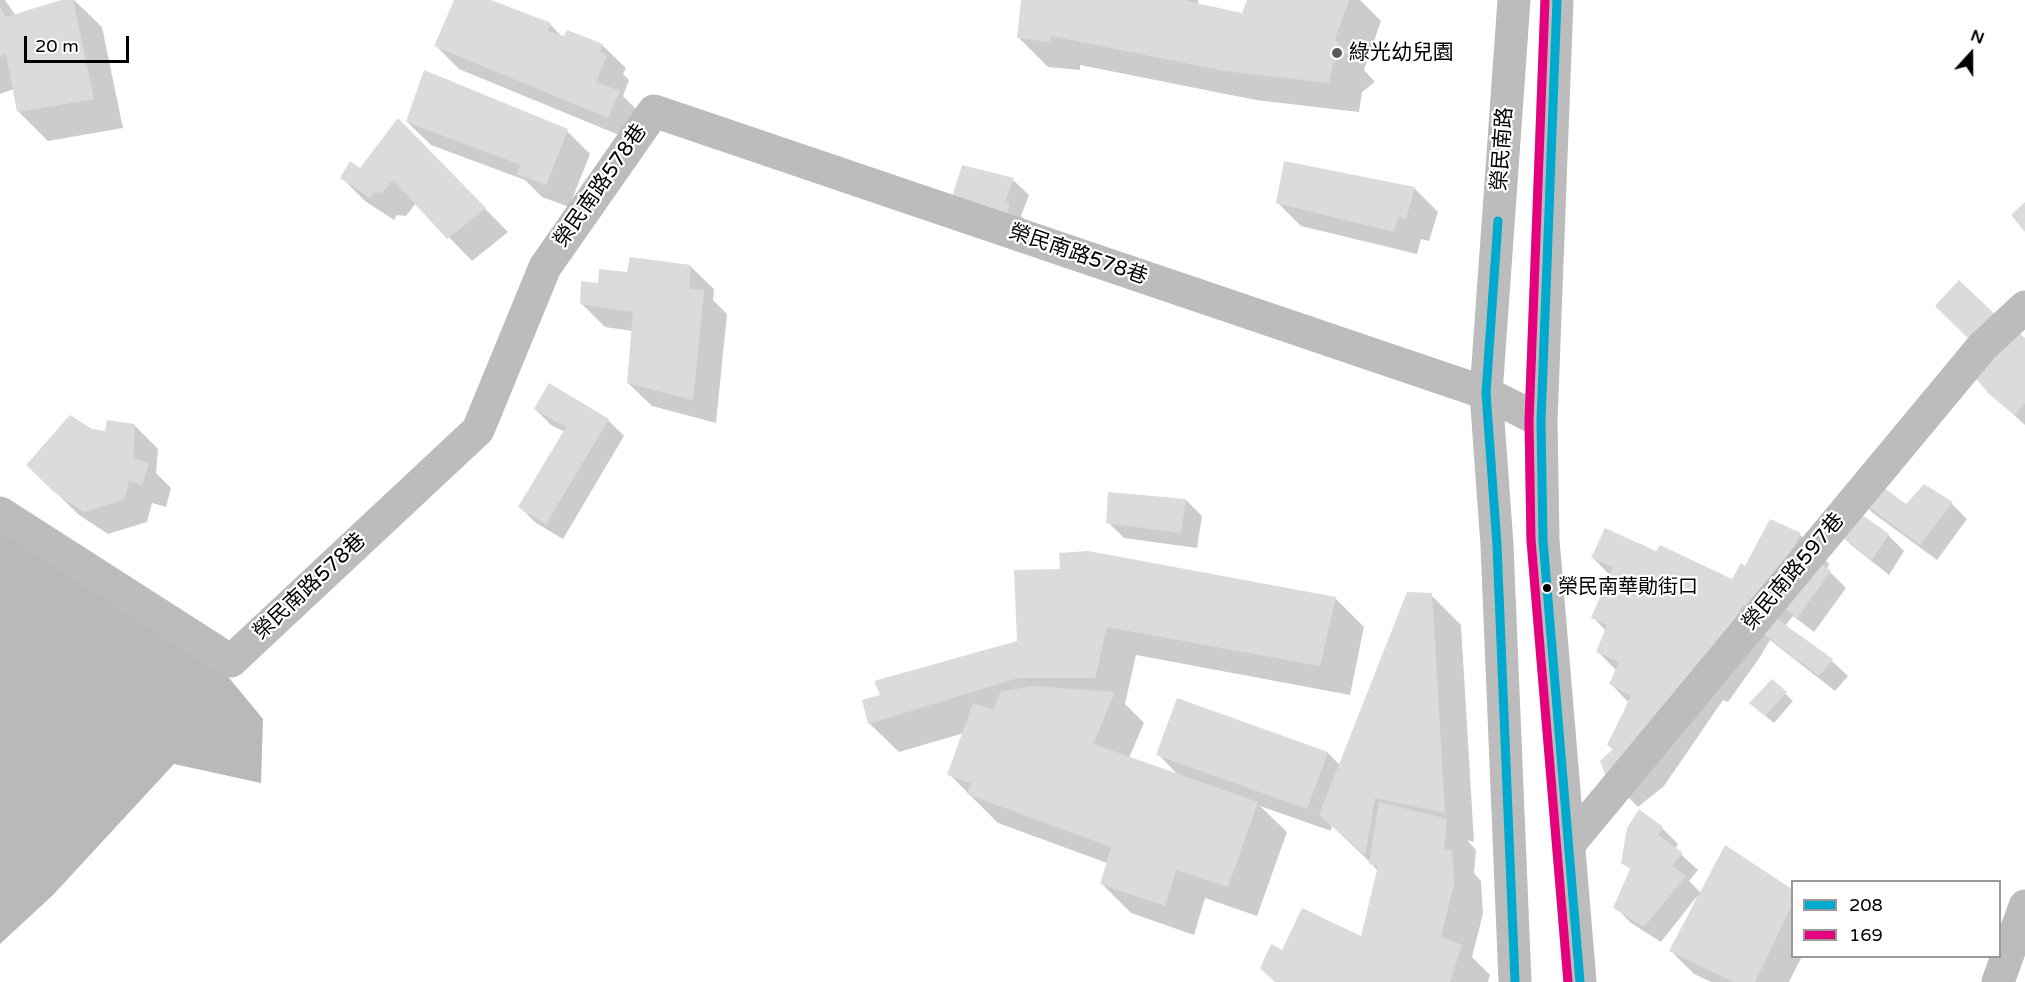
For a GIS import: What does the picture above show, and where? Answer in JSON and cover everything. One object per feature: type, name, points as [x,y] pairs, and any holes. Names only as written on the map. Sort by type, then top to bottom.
[{"type":"street","name":"榮民南路","points":[[1514,0],[1486,393],[1497,557],[1515,982]]},
{"type":"street","points":[[1557,0],[1541,421],[1542,540],[1570,843],[1580,982]]},
{"type":"street","name":"榮民南路578巷","points":[[0,513],[231,661],[478,430],[545,267],[654,111],[1486,393],[1541,421]]},
{"type":"street","name":"榮民南路597巷","points":[[1570,843],[1982,347],[2025,307]]},
{"type":"street","points":[[1998,982],[2025,906]]},
{"type":"shaded area","points":[[0,524],[225,673],[263,719],[261,783],[174,764],[53,895],[0,944]]},
{"type":"building","points":[[61,0],[73,0],[94,99],[17,112],[6,54],[0,56],[0,7],[6,17]]},
{"type":"building","points":[[454,0],[491,0],[551,23],[548,31],[564,36],[567,30],[603,44],[600,52],[607,55],[596,82],[620,91],[608,118],[434,46]]},
{"type":"building","points":[[1021,0],[1183,0],[1242,13],[1247,0],[1349,0],[1335,39],[1347,52],[1333,63],[1329,83],[1225,71],[1051,36],[1050,42],[1017,38]]},
{"type":"building","points":[[424,70],[568,129],[546,185],[517,174],[521,165],[406,122]]},
{"type":"building","points":[[398,118],[486,208],[447,239],[393,180],[382,193],[374,192],[370,198],[340,178],[350,161],[360,168]]},
{"type":"building","points":[[1284,161],[1415,187],[1406,219],[1398,217],[1394,232],[1276,203]]},
{"type":"building","points":[[962,165],[1014,178],[1005,202],[1010,203],[1003,226],[947,213]]},
{"type":"building","points":[[2025,202],[2025,232],[2011,215]]},
{"type":"building","points":[[630,257],[691,265],[689,289],[704,290],[693,400],[627,383],[633,312],[580,304],[581,281],[598,283],[599,269],[627,272]]},
{"type":"building","points":[[1959,280],[1998,317],[1972,342],[1935,306]]},
{"type":"building","points":[[2017,331],[2025,338],[2025,403],[2014,415],[1989,394],[1973,375]]},
{"type":"building","points":[[549,383],[609,419],[546,524],[518,507],[566,427],[534,409]]},
{"type":"building","points":[[70,415],[92,429],[105,431],[107,420],[135,424],[133,458],[149,463],[142,485],[129,480],[125,499],[84,512],[54,492],[26,465]]},
{"type":"building","points":[[1871,478],[1906,504],[1924,484],[1953,502],[1920,545],[1855,497]]},
{"type":"building","points":[[1108,492],[1186,499],[1181,533],[1106,523]]},
{"type":"building","points":[[1850,506],[1889,534],[1872,560],[1832,529]]},
{"type":"building","points":[[1770,519],[1801,533],[1793,549],[1747,607],[1743,605],[1731,628],[1607,779],[1600,761],[1614,748],[1607,745],[1631,696],[1609,684],[1619,662],[1596,652],[1607,625],[1591,618],[1613,567],[1591,558],[1605,528],[1656,551],[1660,545],[1732,579],[1741,563],[1745,566]]},
{"type":"building","points":[[1088,551],[1336,597],[1320,666],[1107,627],[1095,678],[1018,678],[868,724],[862,700],[880,695],[874,681],[1017,641],[1014,570],[1060,569],[1059,553]]},
{"type":"building","points":[[1811,556],[1831,571],[1797,618],[1777,602]]},
{"type":"building","points":[[1407,592],[1432,593],[1445,813],[1375,798],[1365,855],[1319,815]]},
{"type":"building","points":[[1770,614],[1833,659],[1819,676],[1758,630]]},
{"type":"building","points":[[1772,679],[1787,692],[1765,716],[1749,703]]},
{"type":"building","points":[[1032,686],[1115,692],[1093,744],[1258,802],[1228,887],[1176,870],[1165,906],[1100,884],[1111,847],[967,794],[971,783],[947,775],[973,703],[994,710],[1000,692]]},
{"type":"building","points":[[1177,698],[1328,752],[1307,809],[1156,755]]},
{"type":"building","points":[[1379,802],[1447,819],[1444,849],[1452,850],[1454,884],[1441,937],[1462,945],[1450,982],[1275,982],[1260,968],[1271,944],[1282,950],[1302,908],[1361,936],[1378,866],[1369,864]]},
{"type":"building","points":[[1639,809],[1663,827],[1658,835],[1683,853],[1672,866],[1686,876],[1644,927],[1613,908],[1630,869],[1621,863],[1627,828]]},
{"type":"building","points":[[1725,845],[1791,888],[1791,907],[1755,982],[1734,982],[1669,951]]},
{"type":"transit line","name":"169","points":[[1545,0],[1529,421],[1531,540],[1568,982]]},
{"type":"transit line","name":"208","points":[[1557,0],[1541,421],[1543,540],[1580,982]]},
{"type":"transit line","name":"208","points":[[1498,221],[1486,393],[1497,545],[1515,982]]},
{"type":"place","name":"綠光幼兒園","points":[[1337,53]]},
{"type":"place","name":"榮民南華勛街口","points":[[1547,588]]}]
